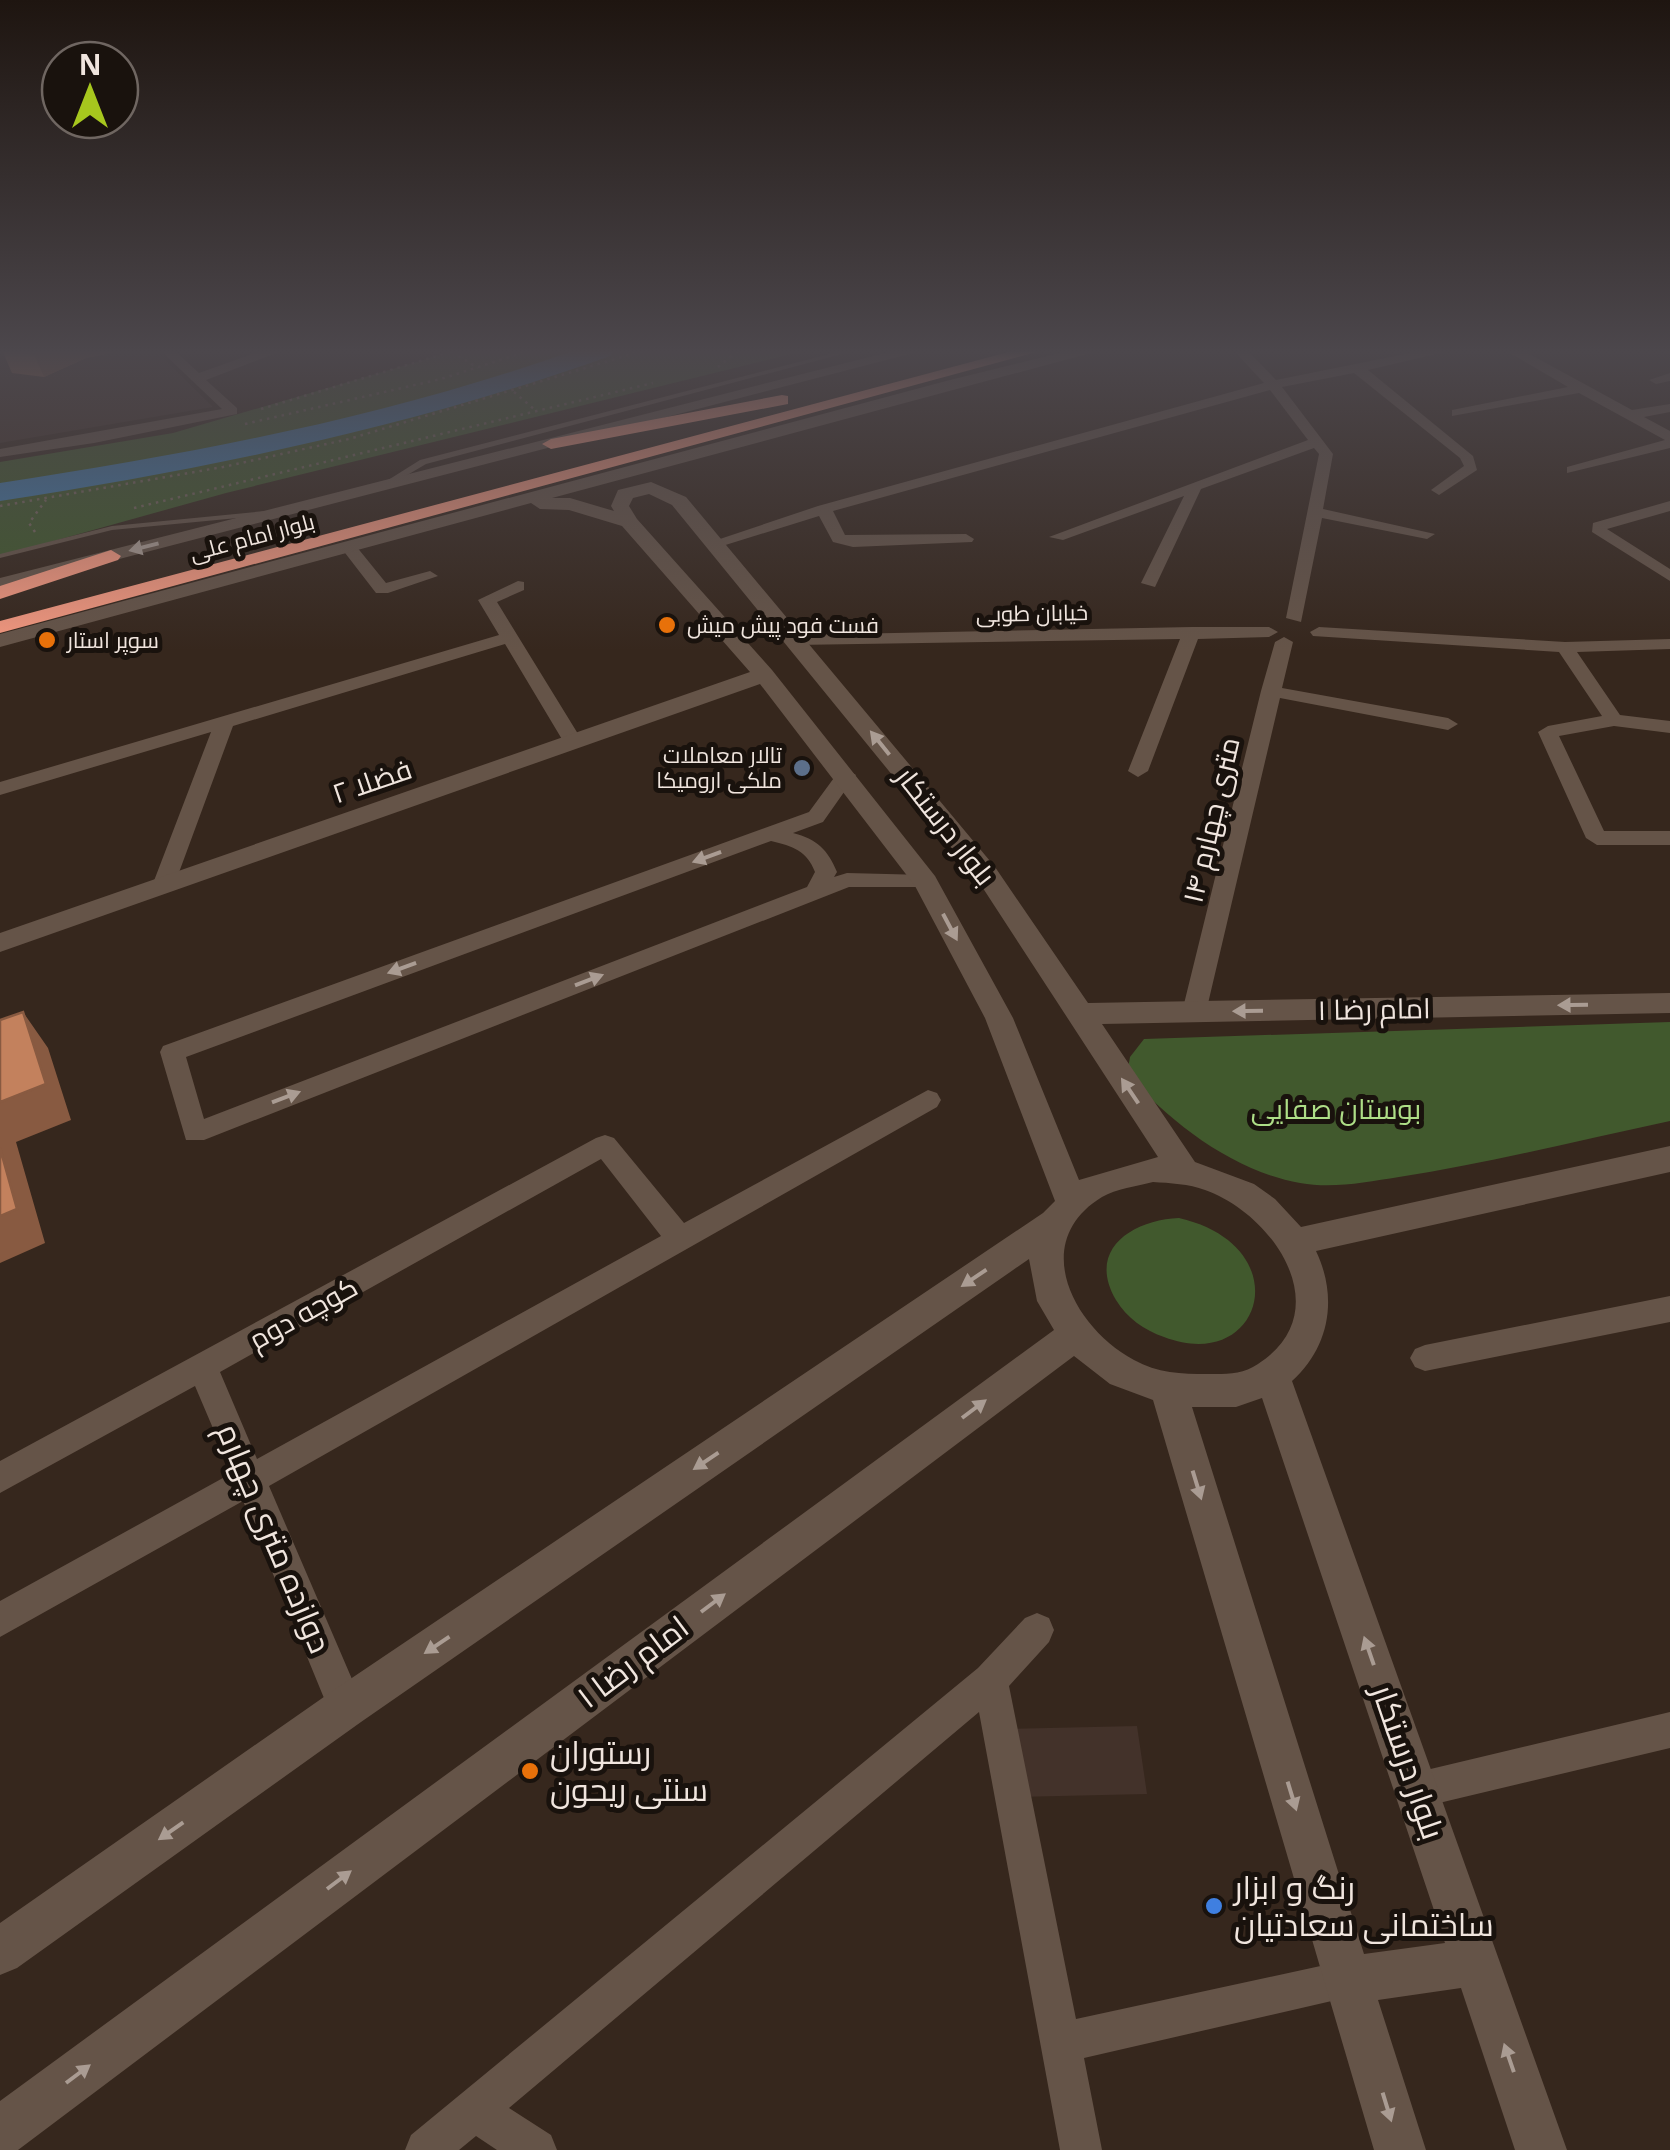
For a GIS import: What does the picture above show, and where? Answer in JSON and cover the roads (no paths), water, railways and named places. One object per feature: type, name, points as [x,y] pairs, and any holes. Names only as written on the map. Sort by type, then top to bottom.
[{"type":"highway","name":"بلوار امام علی","points":[[0,606],[594,450]]},
{"type":"highway","name":"بلوار امام علی","points":[[0,627],[661,450]]},
{"type":"highway","points":[[110,598],[350,549]]},
{"type":"highway","points":[[0,593],[111,556]]},
{"type":"main road","points":[[0,584],[524,450]]},
{"type":"main road","points":[[0,641],[712,450]]},
{"type":"main road","points":[[629,522],[620,506],[625,494],[637,488],[664,491],[685,484],[700,461],[721,450]]},
{"type":"main road","name":"بلوار درستکار","points":[[685,484],[714,544],[986,873],[1186,1172]]},
{"type":"main road","points":[[496,507],[570,504],[629,522]]},
{"type":"main road","name":"بلوار درستکار","points":[[629,522],[764,675],[926,882],[999,1018],[1063,1212]]},
{"type":"main road","name":"فضلا ۲","points":[[0,943],[764,675]]},
{"type":"main road","name":"امام رضا ۱","points":[[1077,1014],[1670,1003]]},
{"type":"main road","points":[[1296,1242],[1670,1159]]},
{"type":"main road","points":[[0,1951],[1063,1212],[1094,1184],[1122,1173],[1153,1169],[1186,1172],[1218,1181],[1248,1196],[1275,1217],[1296,1242],[1309,1270],[1314,1300],[1309,1329],[1295,1355],[1272,1376],[1242,1390],[1206,1394],[1169,1392],[1132,1379],[1100,1360],[1074,1336],[1056,1307],[1046,1278],[1046,1249],[1063,1212]]},
{"type":"main road","name":"امام رضا ۱","points":[[0,2132],[1074,1336]]},
{"type":"main road","name":"بلوار درستکار","points":[[1272,1376],[1541,2150]]},
{"type":"main road","points":[[1169,1392],[1400,2150]]},
{"type":"main road","points":[[1348,1980],[1477,1962]]},
{"type":"street","points":[[714,544],[1038,450]]},
{"type":"street","points":[[1057,537],[1194,490],[1292,450]]},
{"type":"street","points":[[1295,618],[1324,450]]},
{"type":"street","points":[[1439,490],[1472,468],[1459,450]]},
{"type":"street","points":[[1572,470],[1636,450]]},
{"type":"street","points":[[1149,583],[1194,490]]},
{"type":"street","points":[[1670,506],[1599,526],[1600,532],[1614,542],[1670,576]]},
{"type":"street","points":[[824,510],[839,539],[853,542],[966,539]]},
{"type":"street","points":[[1313,512],[1427,534]]},
{"type":"street","points":[[350,549],[382,589],[430,576]]},
{"type":"street","points":[[518,586],[487,600],[573,742]]},
{"type":"street","points":[[1320,632],[1310,643],[1276,637],[1274,621],[1295,618],[1320,632],[1565,647],[1670,644]]},
{"type":"street","points":[[1138,771],[1192,632]]},
{"type":"street","name":"خیابان طوبی","points":[[795,640],[1192,632],[1276,637]]},
{"type":"street","points":[[0,789],[510,637]]},
{"type":"street","name":"۱۴ متری چهارم","points":[[1194,1012],[1270,691],[1276,637]]},
{"type":"street","points":[[1565,647],[1614,720]]},
{"type":"street","points":[[1270,691],[1448,724]]},
{"type":"street","points":[[1670,726],[1614,720],[1548,732],[1597,838],[1670,838]]},
{"type":"street","points":[[163,886],[224,722]]},
{"type":"street","points":[[846,775],[816,817],[172,1052],[195,1133],[847,880],[926,882]]},
{"type":"street","points":[[770,834],[803,842],[820,854],[826,872],[816,892]]},
{"type":"street","points":[[0,1620],[928,1100]]},
{"type":"street","name":"کوچه دوم","points":[[0,1478],[605,1145],[680,1240]]},
{"type":"street","points":[[1425,1358],[1670,1309]]},
{"type":"street","name":"دوازده متری چهارم","points":[[203,1368],[346,1707]]},
{"type":"street","points":[[426,2150],[990,1680],[1037,1630]]},
{"type":"street","points":[[990,1680],[1081,2150]]},
{"type":"street","points":[[1418,1790],[1670,1730]]},
{"type":"street","points":[[1060,2043],[1348,1980]]},
{"type":"street","points":[[473,2110],[536,2150]]},
{"type":"lane","points":[[389,482],[423,462],[468,450]]},
{"type":"lane","points":[[0,556],[112,528],[282,512]]},
{"type":"waterway","points":[[0,492],[243,450]]},
{"type":"place","name":"فست فود پیش میش","points":[[667,625]]},
{"type":"place","name":"سوپر استار","points":[[47,640]]},
{"type":"place","name":"تالار معاملات ملکی ارومیکا","points":[[802,768]]},
{"type":"place","name":"رستوران سنتی ریحون","points":[[530,1771]]},
{"type":"place","name":"رنگ و ابزار ساختمانی سعادتیان","points":[[1214,1906]]},
{"type":"park label","name":"بوستان صفایی","points":[[1336,1109]]}]
